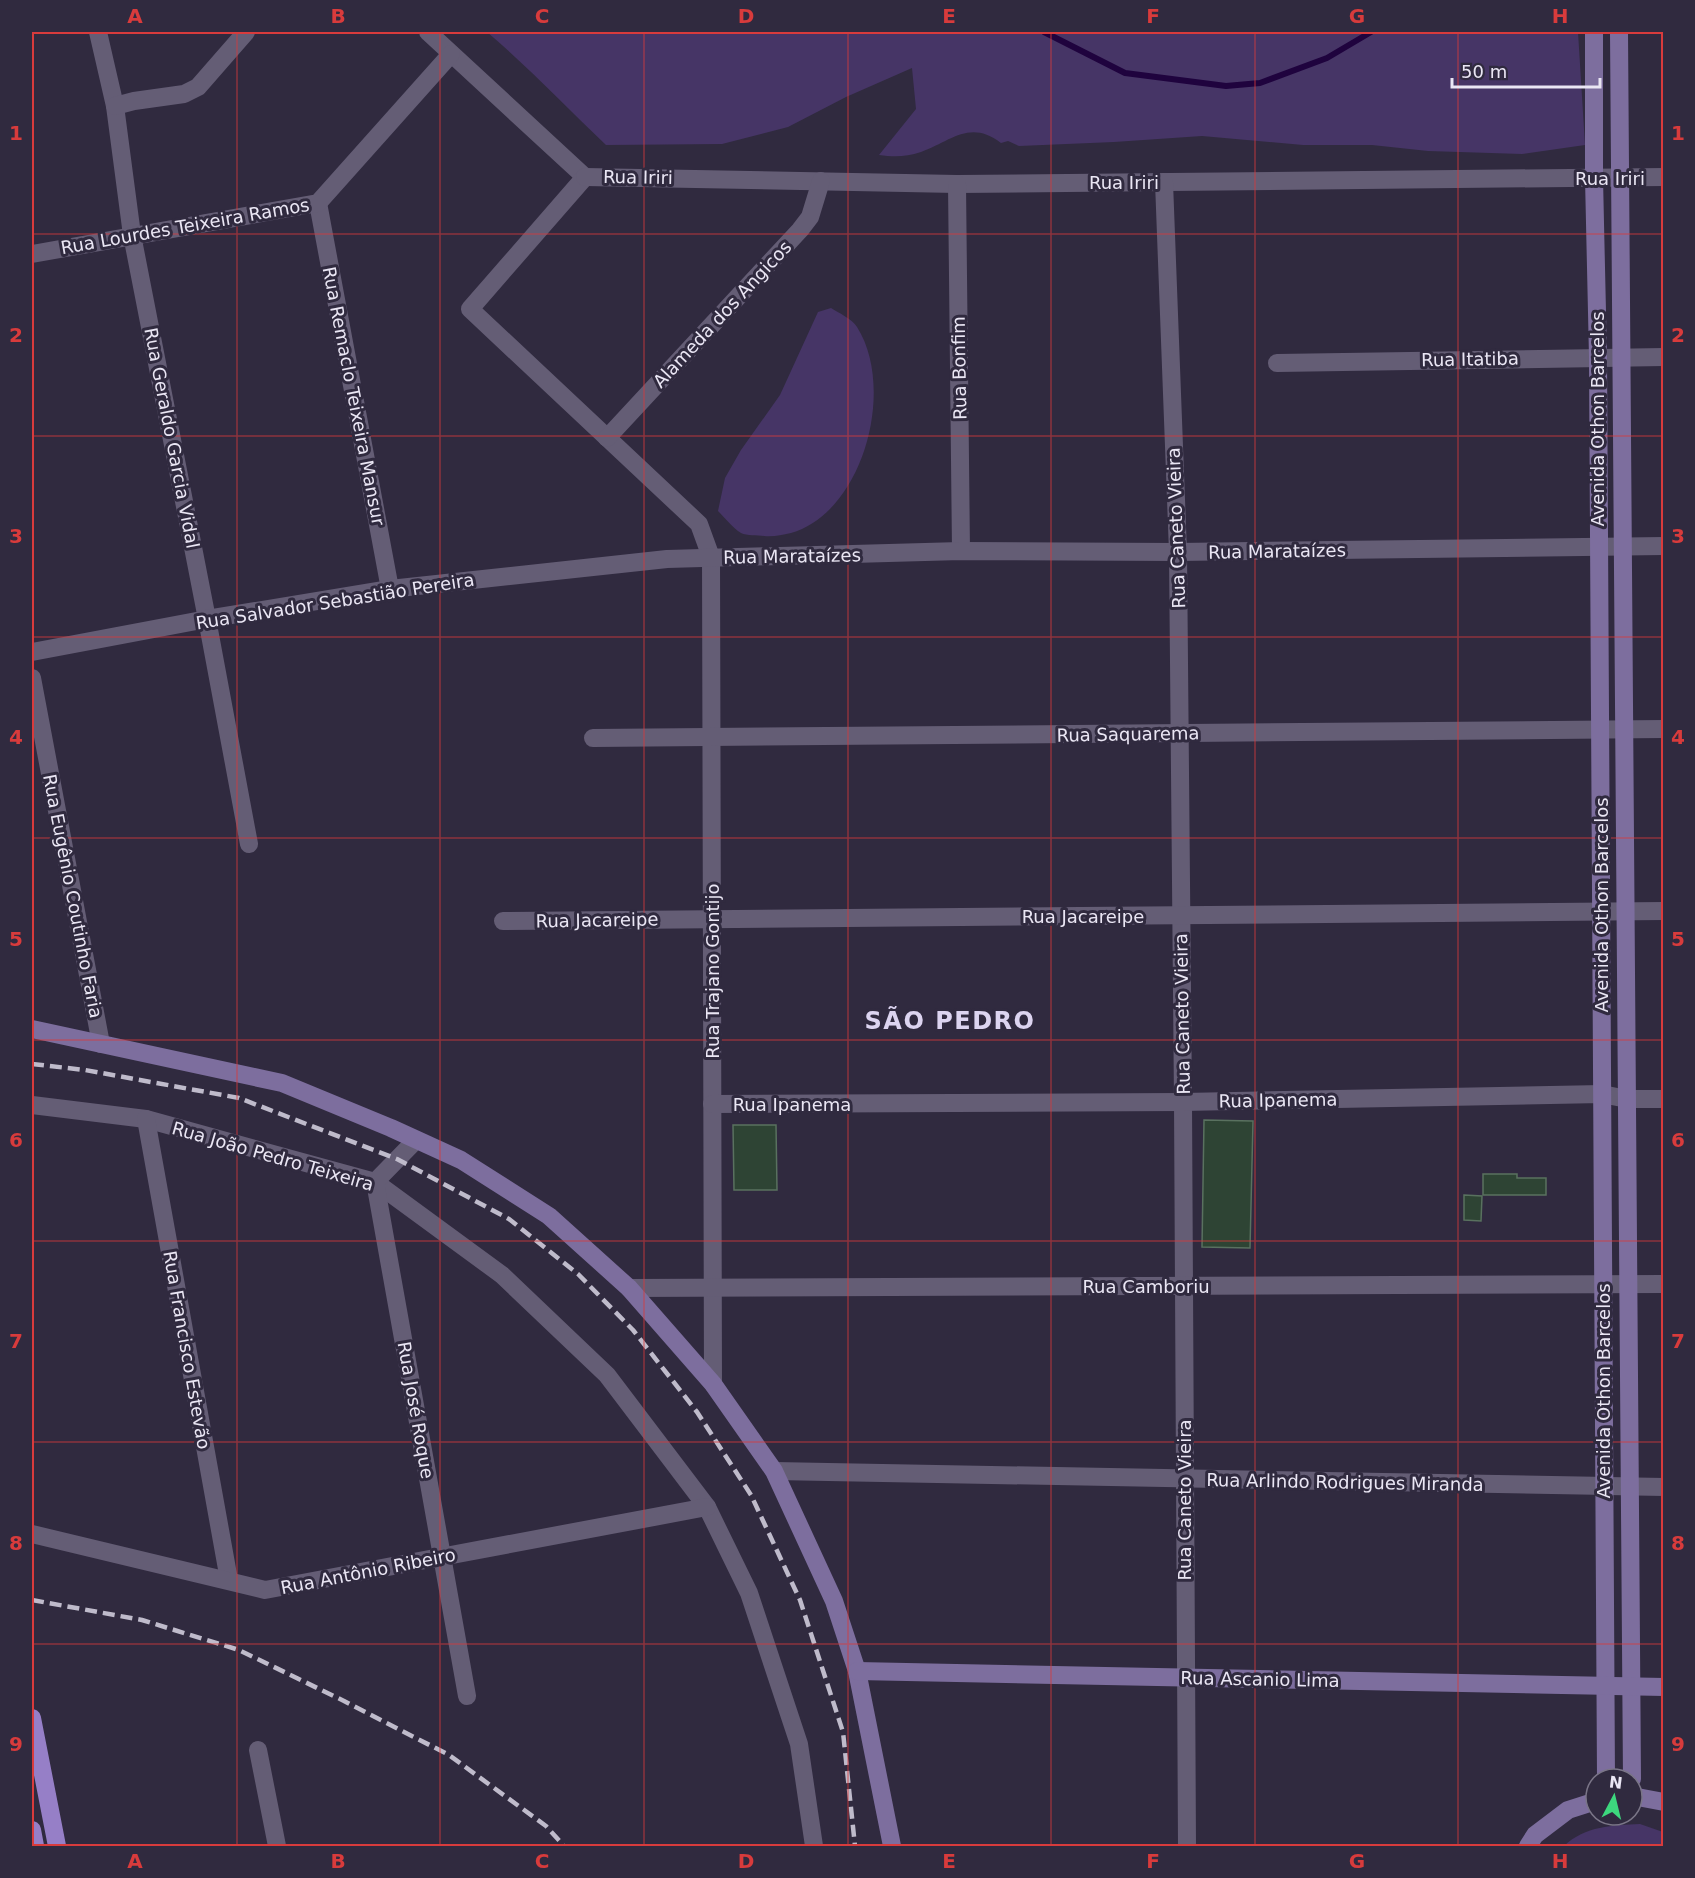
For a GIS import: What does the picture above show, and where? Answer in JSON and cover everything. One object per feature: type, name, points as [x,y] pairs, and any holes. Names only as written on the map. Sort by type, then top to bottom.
[{"type":"main road","points":[[32,1718],[57,1846]]},
{"type":"main road","points":[[32,1830],[35,1846]]},
{"type":"street","name":"Rua Geraldo Garcia Vidal","points":[[98,32],[115,106],[132,235],[249,844]]},
{"type":"street","points":[[115,106],[134,100],[184,94],[198,87],[246,32]]},
{"type":"street","points":[[428,32],[585,177]]},
{"type":"street","name":"Avenida Othon Barcelos","points":[[1594,32],[1606,1767]]},
{"type":"street","name":"Avenida Othon Barcelos","points":[[1619,32],[1632,1767]]},
{"type":"street","name":"Rua Lourdes Teixeira Ramos","points":[[32,254],[318,203],[452,54]]},
{"type":"street","name":"Rua Iriri","points":[[585,177],[957,184],[1664,177]]},
{"type":"street","name":"Rua Trajano Gontijo","points":[[585,177],[470,309],[699,524],[711,557],[713,1384]]},
{"type":"street","name":"Alameda dos Angicos","points":[[607,438],[800,230],[810,217],[821,181]]},
{"type":"street","name":"Rua Caneto Vieira","points":[[1164,182],[1178,552],[1187,1846]]},
{"type":"street","name":"Rua Bonfim","points":[[957,184],[961,551]]},
{"type":"street","name":"Rua Remaclo Teixeira Mansur","points":[[318,203],[390,589]]},
{"type":"street","name":"Rua Itatiba","points":[[1277,363],[1664,357]]},
{"type":"street","name":"Rua Marataízes","points":[[711,557],[961,551],[1178,552],[1664,546]]},
{"type":"street","name":"Rua Salvador Sebastião Pereira","points":[[32,652],[207,619],[390,589],[667,559],[711,557]]},
{"type":"street","name":"Rua Eugênio Coutinho Faria","points":[[32,678],[101,1044]]},
{"type":"street","name":"Rua Saquarema","points":[[593,738],[1664,729]]},
{"type":"street","name":"Rua Jacareipe","points":[[503,921],[1664,911]]},
{"type":"street","points":[[32,1029],[282,1083],[391,1128],[461,1160],[549,1216],[629,1288],[713,1384],[774,1472],[834,1601],[857,1671],[892,1846]]},
{"type":"street","name":"Rua Ipanema","points":[[712,1104],[1183,1102],[1602,1094],[1627,1099],[1664,1099]]},
{"type":"street","name":"Rua João Pedro Teixeira","points":[[32,1105],[146,1119],[375,1182],[502,1275],[607,1375],[706,1507],[749,1593],[800,1744],[814,1846]]},
{"type":"street","name":"Rua Francisco Estevão","points":[[146,1119],[229,1580]]},
{"type":"street","points":[[375,1182],[416,1140]]},
{"type":"street","name":"Rua José Roque","points":[[375,1182],[467,1696]]},
{"type":"street","name":"Rua Camboriu","points":[[629,1288],[1664,1284]]},
{"type":"street","name":"Rua Arlindo Rodrigues Miranda","points":[[774,1472],[1664,1487]]},
{"type":"street","name":"Rua Antônio Ribeiro","points":[[32,1534],[265,1590],[706,1507]]},
{"type":"street","name":"Rua Ascanio Lima","points":[[857,1671],[1664,1687]]},
{"type":"street","points":[[258,1750],[277,1846]]},
{"type":"street","points":[[1644,1798],[1664,1802]]},
{"type":"street","points":[[1528,1846],[1535,1835],[1568,1810],[1584,1805]]},
{"type":"shaded area","points":[[487,32],[1578,32],[1585,145],[1522,154],[1428,151],[1372,145],[1303,145],[1202,136],[1019,146],[1008,141],[1001,143],[990,136],[970,132],[916,154],[879,155],[916,109],[912,68],[846,97],[788,127],[722,144],[606,145]]},
{"type":"shaded area","points":[[831,308],[855,324],[868,353],[873,382],[873,413],[866,445],[854,475],[838,501],[816,521],[791,533],[778,536],[746,535],[732,526],[718,511],[725,478],[741,450],[780,395],[818,312]]},
{"type":"shaded area","points":[[1644,1825],[1663,1832],[1663,1846],[1564,1846],[1581,1834],[1600,1828]]},
{"type":"building","points":[[1204,1120],[1253,1121],[1250,1248],[1202,1247]]},
{"type":"building","points":[[733,1125],[776,1125],[777,1190],[734,1190]]},
{"type":"building","points":[[1483,1174],[1517,1174],[1517,1178],[1546,1178],[1546,1195],[1483,1195]]},
{"type":"building","points":[[1464,1195],[1482,1196],[1481,1221],[1464,1220]]},
{"type":"waterway","points":[[1044,32],[1125,73],[1226,86],[1260,83],[1327,58],[1371,32]]},
{"type":"railway","points":[[32,1064],[85,1070],[239,1098],[397,1159],[509,1219],[578,1274],[633,1330],[697,1412],[751,1495],[800,1600],[843,1732],[855,1846]]},
{"type":"railway","points":[[32,1600],[142,1620],[239,1650],[449,1755],[546,1826],[564,1846]]},
{"type":"district","name":"SÃO PEDRO","points":[[950,1021]]}]
